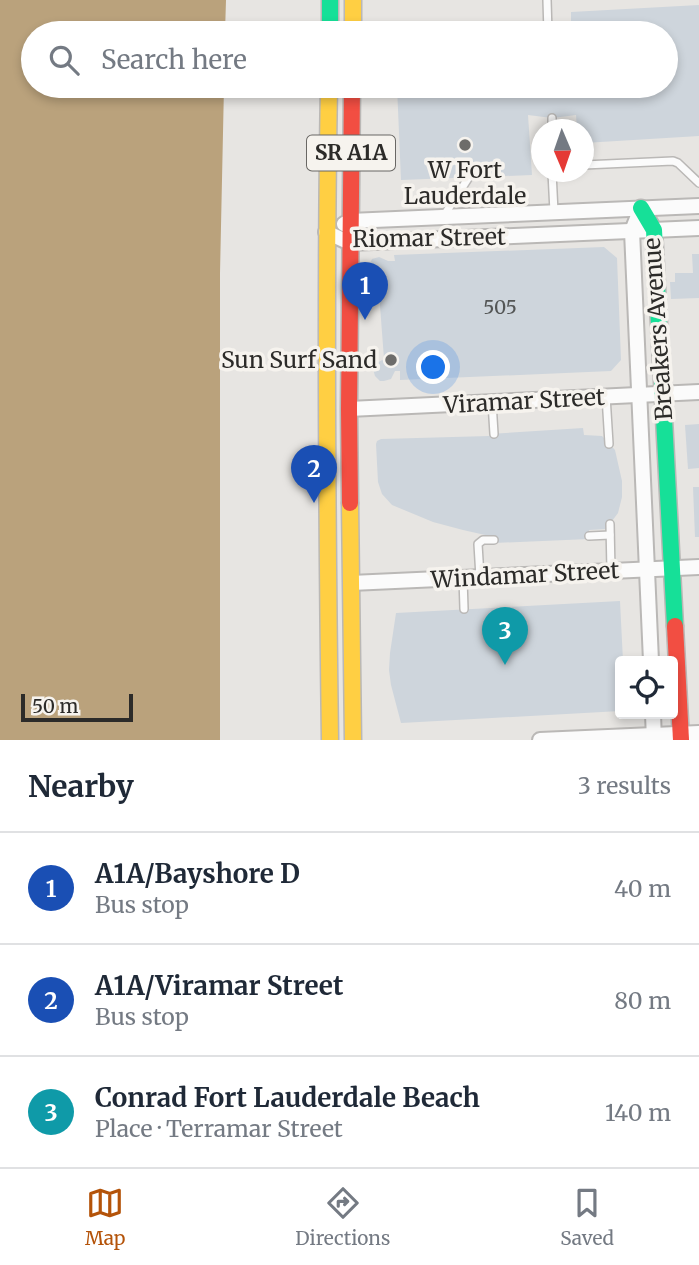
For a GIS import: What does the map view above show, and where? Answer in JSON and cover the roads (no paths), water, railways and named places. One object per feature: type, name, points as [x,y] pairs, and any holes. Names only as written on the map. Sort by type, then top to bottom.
[{"type":"main road","points":[[330,0],[330,21]]},
{"type":"main road","points":[[353,21],[354,0]]},
{"type":"main road","name":"SR A1A","points":[[329,98],[326,436],[330,740]]},
{"type":"main road","name":"SR A1A","points":[[352,98],[349,409],[353,740]]},
{"type":"main road","name":"Breakers Avenue","points":[[641,208],[654,230],[681,737]]},
{"type":"street","name":"Riomar Street","points":[[326,232],[350,221],[699,206]]},
{"type":"street","name":"Breakers Avenue","points":[[641,208],[632,231],[651,656]]},
{"type":"street","name":"Riomar Street","points":[[326,232],[350,243],[699,228]]},
{"type":"street","name":"Viramar Street","points":[[349,409],[699,392]]},
{"type":"street","name":"Windamar Street","points":[[351,583],[699,567]]},
{"type":"street","points":[[653,719],[654,738]]},
{"type":"street","points":[[540,740],[681,737],[699,733]]},
{"type":"lane","points":[[547,0],[548,21]]},
{"type":"lane","points":[[594,165],[673,161],[699,183]]},
{"type":"lane","points":[[443,216],[469,177]]},
{"type":"lane","points":[[552,182],[554,212]]},
{"type":"lane","points":[[606,396],[609,444]]},
{"type":"lane","points":[[492,402],[494,434]]},
{"type":"lane","points":[[610,524],[611,571]]},
{"type":"lane","points":[[589,536],[610,535]]},
{"type":"lane","points":[[480,577],[478,544],[483,540],[494,540]]},
{"type":"lane","points":[[463,578],[464,609]]},
{"type":"place","name":"W Fort Lauderdale","points":[[465,145]]},
{"type":"place","name":"A1A/Bayshore D","points":[[365,320]]},
{"type":"place","name":"Sun Surf Sand","points":[[391,360]]},
{"type":"place","name":"A1A/Viramar Street","points":[[314,503]]},
{"type":"place","name":"Conrad Fort Lauderdale Beach","points":[[505,665]]}]
